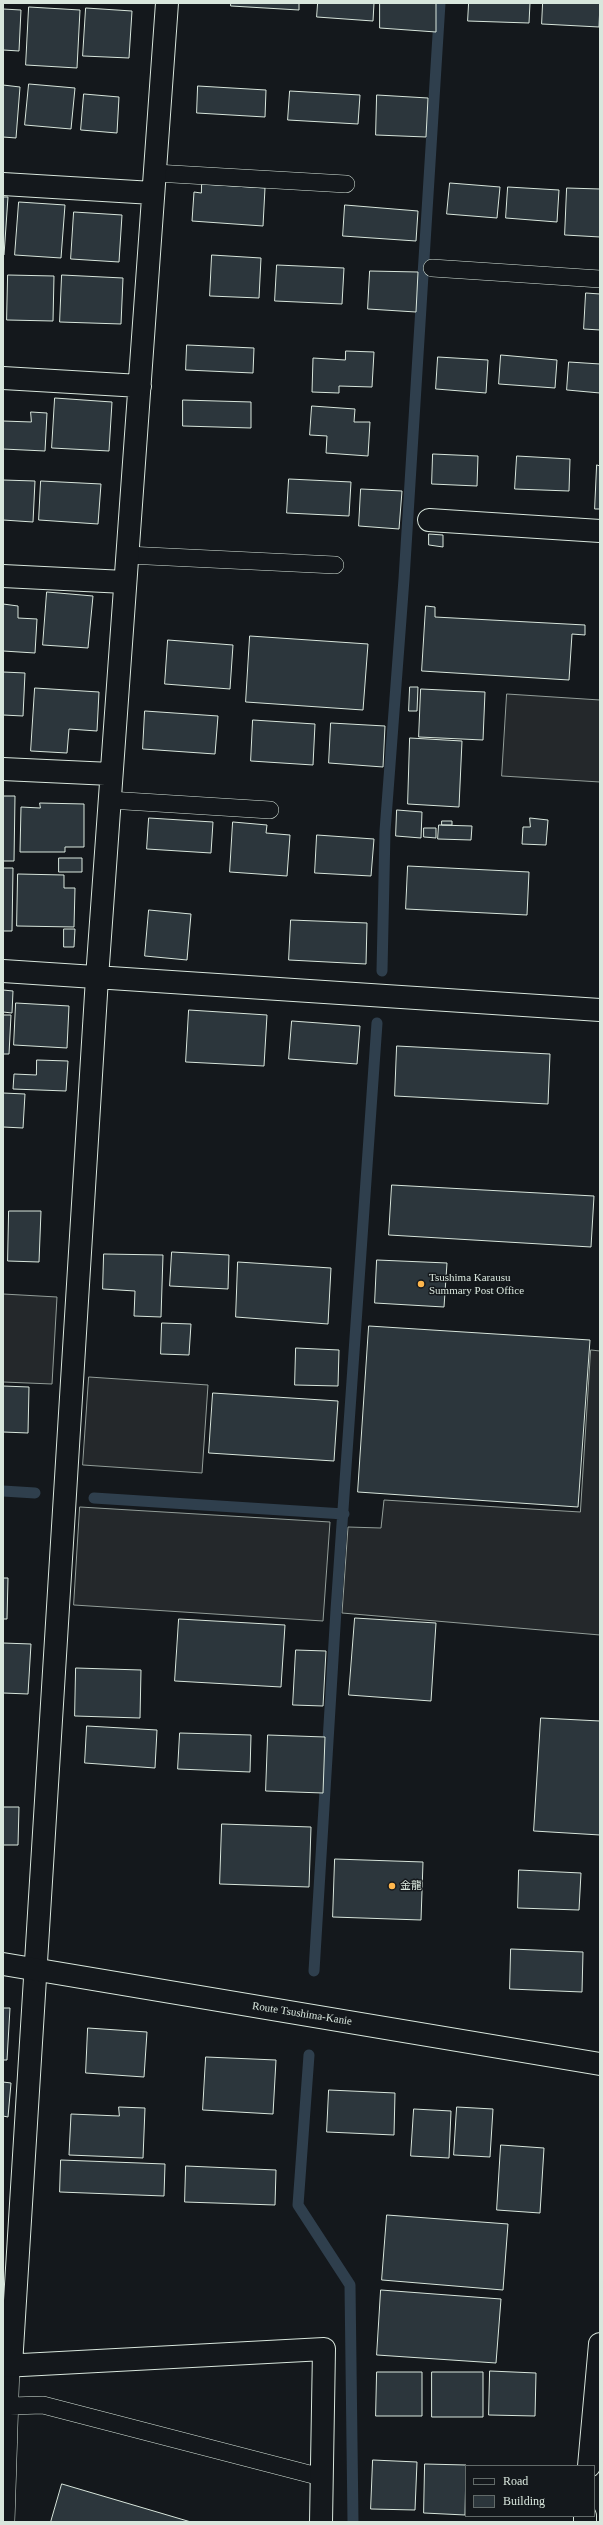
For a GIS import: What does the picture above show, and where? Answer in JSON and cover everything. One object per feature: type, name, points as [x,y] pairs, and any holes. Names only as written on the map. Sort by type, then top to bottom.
[{"type":"street","points":[[167,3],[109,800],[37,1970],[7,2365],[324,2349],[321,2522]]},
{"type":"street","points":[[3,184],[154,183]]},
{"type":"street","points":[[3,378],[140,386]]},
{"type":"street","points":[[429,520],[600,531]]},
{"type":"street","points":[[3,576],[125,582]]},
{"type":"street","points":[[3,769],[112,774]]},
{"type":"street","points":[[3,971],[600,1010]]},
{"type":"street","name":"Route Tsushima-Kanie","points":[[3,1964],[600,2064]]},
{"type":"street","points":[[589,2465],[600,2351]]},
{"type":"lane","points":[[154,183],[346,184]]},
{"type":"lane","points":[[432,268],[600,279]]},
{"type":"lane","points":[[127,555],[335,565]]},
{"type":"lane","points":[[109,800],[270,810]]},
{"type":"lane","points":[[6,2522],[10,2406],[7,2365]]},
{"type":"lane","points":[[10,2406],[43,2405],[322,2477]]},
{"type":"shaded area","points":[[507,694],[600,700],[600,782],[502,776]]},
{"type":"shaded area","points":[[3,1294],[57,1297],[52,1384],[3,1382]]},
{"type":"shaded area","points":[[591,1350],[600,1351],[600,1635],[342,1613],[348,1527],[381,1528],[384,1500],[580,1512]]},
{"type":"shaded area","points":[[89,1377],[208,1385],[202,1473],[83,1465]]},
{"type":"shaded area","points":[[80,1507],[330,1522],[323,1621],[74,1605]]},
{"type":"building","points":[[231,3],[299,3],[299,10],[231,6]]},
{"type":"building","points":[[318,3],[374,3],[373,21],[317,17]]},
{"type":"building","points":[[380,3],[436,3],[436,32],[380,28]]},
{"type":"building","points":[[469,3],[530,3],[529,23],[468,21]]},
{"type":"building","points":[[543,3],[600,3],[599,27],[542,24]]},
{"type":"building","points":[[29,7],[80,10],[77,68],[26,65]]},
{"type":"building","points":[[86,8],[132,11],[129,58],[83,56]]},
{"type":"building","points":[[3,9],[21,10],[19,51],[3,50]]},
{"type":"building","points":[[29,84],[75,88],[71,129],[25,125]]},
{"type":"building","points":[[3,85],[20,87],[16,138],[3,137]]},
{"type":"building","points":[[198,86],[266,90],[265,117],[197,113]]},
{"type":"building","points":[[290,91],[360,95],[358,124],[288,120]]},
{"type":"building","points":[[84,94],[119,97],[117,133],[81,130]]},
{"type":"building","points":[[377,95],[428,98],[426,137],[376,135]]},
{"type":"building","points":[[450,183],[500,187],[497,218],[447,214]]},
{"type":"building","points":[[202,184],[265,188],[263,226],[192,221],[194,192],[201,193]]},
{"type":"building","points":[[508,187],[559,190],[557,222],[506,218]]},
{"type":"building","points":[[567,188],[600,189],[600,237],[565,235]]},
{"type":"building","points":[[3,197],[8,197],[4,255],[3,255]]},
{"type":"building","points":[[19,202],[65,205],[61,258],[15,255]]},
{"type":"building","points":[[345,205],[418,211],[416,241],[343,236]]},
{"type":"building","points":[[74,212],[122,215],[119,262],[71,259]]},
{"type":"building","points":[[212,255],[261,258],[259,298],[210,296]]},
{"type":"building","points":[[277,265],[344,268],[342,304],[275,301]]},
{"type":"building","points":[[370,271],[418,272],[416,312],[368,309]]},
{"type":"building","points":[[8,275],[54,276],[53,321],[7,320]]},
{"type":"building","points":[[62,275],[123,278],[121,324],[60,322]]},
{"type":"building","points":[[586,293],[600,294],[600,330],[584,329]]},
{"type":"building","points":[[187,345],[254,348],[253,373],[186,370]]},
{"type":"building","points":[[346,351],[374,352],[372,387],[339,386],[339,393],[312,392],[313,358],[345,360]]},
{"type":"building","points":[[501,355],[557,360],[555,388],[499,384]]},
{"type":"building","points":[[438,357],[488,360],[486,393],[436,389]]},
{"type":"building","points":[[569,362],[600,364],[600,393],[567,390]]},
{"type":"building","points":[[55,398],[112,402],[109,451],[52,448]]},
{"type":"building","points":[[183,400],[251,402],[251,428],[183,426]]},
{"type":"building","points":[[312,406],[355,409],[354,422],[370,422],[368,456],[326,453],[327,436],[310,435]]},
{"type":"building","points":[[31,412],[47,413],[45,451],[3,449],[3,421],[31,422]]},
{"type":"building","points":[[433,454],[478,456],[477,486],[432,484]]},
{"type":"building","points":[[517,456],[570,459],[569,491],[515,489]]},
{"type":"building","points":[[597,465],[600,466],[600,509],[595,509]]},
{"type":"building","points":[[289,479],[351,482],[349,516],[287,513]]},
{"type":"building","points":[[3,480],[35,481],[33,522],[3,520]]},
{"type":"building","points":[[41,481],[101,484],[98,524],[39,520]]},
{"type":"building","points":[[361,489],[402,491],[399,529],[359,526]]},
{"type":"building","points":[[429,534],[443,535],[443,547],[429,545]]},
{"type":"building","points":[[47,592],[93,596],[88,648],[43,645]]},
{"type":"building","points":[[3,604],[18,606],[18,618],[37,619],[35,653],[3,651]]},
{"type":"building","points":[[426,606],[435,607],[435,617],[585,625],[585,635],[572,634],[569,680],[422,671]]},
{"type":"building","points":[[250,636],[368,644],[363,710],[246,702]]},
{"type":"building","points":[[168,640],[233,645],[230,689],[165,684]]},
{"type":"building","points":[[3,672],[25,673],[23,716],[3,715]]},
{"type":"building","points":[[410,687],[418,687],[417,711],[409,711]]},
{"type":"building","points":[[35,688],[99,692],[97,731],[69,729],[67,753],[31,751]]},
{"type":"building","points":[[421,689],[485,692],[483,740],[419,737]]},
{"type":"building","points":[[145,711],[218,716],[215,754],[143,749]]},
{"type":"building","points":[[253,720],[315,724],[313,765],[251,761]]},
{"type":"building","points":[[331,723],[385,726],[383,767],[329,763]]},
{"type":"building","points":[[410,738],[462,741],[459,807],[408,804]]},
{"type":"building","points":[[3,796],[15,796],[14,861],[3,861]]},
{"type":"building","points":[[40,803],[84,804],[84,847],[65,847],[65,852],[20,852],[21,807],[40,808]]},
{"type":"building","points":[[397,810],[422,812],[421,838],[396,836]]},
{"type":"building","points":[[149,818],[213,822],[211,853],[147,849]]},
{"type":"building","points":[[530,818],[548,820],[546,845],[522,844],[523,827],[530,827]]},
{"type":"building","points":[[442,821],[452,821],[452,825],[442,825]]},
{"type":"building","points":[[233,822],[267,825],[266,833],[290,835],[287,876],[230,872]]},
{"type":"building","points":[[439,825],[472,826],[471,840],[438,839]]},
{"type":"building","points":[[424,828],[436,828],[436,838],[424,837]]},
{"type":"building","points":[[317,835],[374,839],[371,876],[315,873]]},
{"type":"building","points":[[59,858],[82,858],[82,872],[59,872]]},
{"type":"building","points":[[408,866],[529,872],[527,915],[406,909]]},
{"type":"building","points":[[3,868],[13,868],[12,931],[3,931]]},
{"type":"building","points":[[18,874],[64,875],[64,888],[75,888],[74,927],[17,926]]},
{"type":"building","points":[[149,910],[191,914],[187,960],[145,956]]},
{"type":"building","points":[[291,920],[367,923],[366,964],[289,960]]},
{"type":"building","points":[[64,929],[75,929],[74,947],[64,947]]},
{"type":"building","points":[[3,990],[13,991],[12,1013],[3,1012]]},
{"type":"building","points":[[16,1003],[69,1006],[67,1048],[14,1045]]},
{"type":"building","points":[[189,1010],[267,1015],[264,1066],[186,1062]]},
{"type":"building","points":[[3,1015],[11,1015],[9,1054],[3,1054]]},
{"type":"building","points":[[292,1021],[360,1026],[357,1064],[289,1059]]},
{"type":"building","points":[[397,1046],[550,1054],[548,1104],[395,1096]]},
{"type":"building","points":[[37,1060],[68,1061],[66,1091],[13,1089],[14,1074],[36,1075]]},
{"type":"building","points":[[3,1093],[25,1094],[23,1128],[3,1127]]},
{"type":"building","points":[[392,1185],[594,1196],[591,1247],[389,1235]]},
{"type":"building","points":[[9,1211],[41,1211],[39,1262],[8,1261]]},
{"type":"building","points":[[172,1252],[229,1255],[228,1289],[170,1286]]},
{"type":"building","points":[[104,1254],[163,1255],[161,1317],[134,1316],[135,1291],[103,1289]]},
{"type":"building","points":[[377,1260],[447,1263],[444,1307],[375,1303]]},
{"type":"building","points":[[238,1262],[331,1268],[328,1324],[236,1317]]},
{"type":"building","points":[[162,1323],[191,1324],[189,1355],[161,1354]]},
{"type":"building","points":[[369,1326],[590,1340],[578,1507],[358,1492]]},
{"type":"building","points":[[296,1348],[339,1350],[338,1386],[295,1385]]},
{"type":"building","points":[[3,1386],[29,1387],[28,1433],[3,1432]]},
{"type":"building","points":[[213,1393],[338,1401],[334,1461],[209,1453]]},
{"type":"building","points":[[3,1578],[8,1578],[7,1619],[3,1619]]},
{"type":"building","points":[[355,1618],[436,1623],[431,1701],[349,1695]]},
{"type":"building","points":[[179,1619],[285,1625],[281,1687],[175,1681]]},
{"type":"building","points":[[3,1643],[31,1644],[28,1694],[3,1693]]},
{"type":"building","points":[[296,1650],[326,1651],[323,1706],[293,1705]]},
{"type":"building","points":[[76,1668],[141,1670],[140,1718],[75,1716]]},
{"type":"building","points":[[541,1718],[600,1721],[600,1835],[534,1831]]},
{"type":"building","points":[[87,1726],[157,1730],[155,1768],[85,1763]]},
{"type":"building","points":[[180,1733],[251,1735],[250,1772],[178,1769]]},
{"type":"building","points":[[268,1735],[325,1737],[323,1793],[266,1791]]},
{"type":"building","points":[[3,1807],[19,1807],[18,1845],[3,1845]]},
{"type":"building","points":[[222,1824],[311,1827],[309,1887],[220,1884]]},
{"type":"building","points":[[335,1859],[423,1862],[421,1920],[333,1917]]},
{"type":"building","points":[[519,1870],[581,1873],[579,1910],[518,1908]]},
{"type":"building","points":[[511,1949],[583,1952],[582,1992],[510,1989]]},
{"type":"building","points":[[3,2008],[10,2008],[7,2060],[3,2060]]},
{"type":"building","points":[[88,2028],[147,2032],[144,2077],[86,2073]]},
{"type":"building","points":[[206,2057],[276,2060],[273,2114],[203,2110]]},
{"type":"building","points":[[3,2082],[11,2083],[8,2117],[3,2116]]},
{"type":"building","points":[[329,2090],[395,2093],[394,2135],[327,2132]]},
{"type":"building","points":[[119,2107],[145,2108],[143,2158],[69,2155],[71,2114],[119,2116]]},
{"type":"building","points":[[457,2107],[493,2109],[490,2157],[454,2155]]},
{"type":"building","points":[[414,2109],[451,2111],[449,2158],[411,2156]]},
{"type":"building","points":[[501,2145],[544,2148],[540,2213],[497,2210]]},
{"type":"building","points":[[61,2160],[165,2164],[164,2196],[60,2192]]},
{"type":"building","points":[[186,2166],[276,2170],[275,2205],[185,2202]]},
{"type":"building","points":[[387,2215],[508,2224],[503,2290],[382,2280]]},
{"type":"building","points":[[381,2290],[501,2299],[496,2363],[377,2355]]},
{"type":"building","points":[[490,2371],[536,2373],[535,2416],[489,2415]]},
{"type":"building","points":[[377,2372],[422,2372],[422,2416],[376,2416]]},
{"type":"building","points":[[432,2372],[483,2372],[483,2417],[432,2417]]},
{"type":"building","points":[[373,2460],[417,2462],[415,2510],[371,2509]]},
{"type":"building","points":[[425,2464],[466,2465],[465,2515],[424,2513]]},
{"type":"building","points":[[62,2484],[191,2522],[51,2522]]},
{"type":"waterway","points":[[382,971],[385,831],[404,579],[440,3]]},
{"type":"waterway","points":[[314,1971],[336,1610],[377,1023]]},
{"type":"waterway","points":[[3,1491],[35,1493]]},
{"type":"waterway","points":[[94,1498],[344,1514]]},
{"type":"waterway","points":[[309,2055],[298,2205],[350,2285],[353,2522]]},
{"type":"place","name":"Tsushima Karausu Summary Post Office","points":[[421,1284]]},
{"type":"place","name":"金龍","points":[[392,1886]]}]
